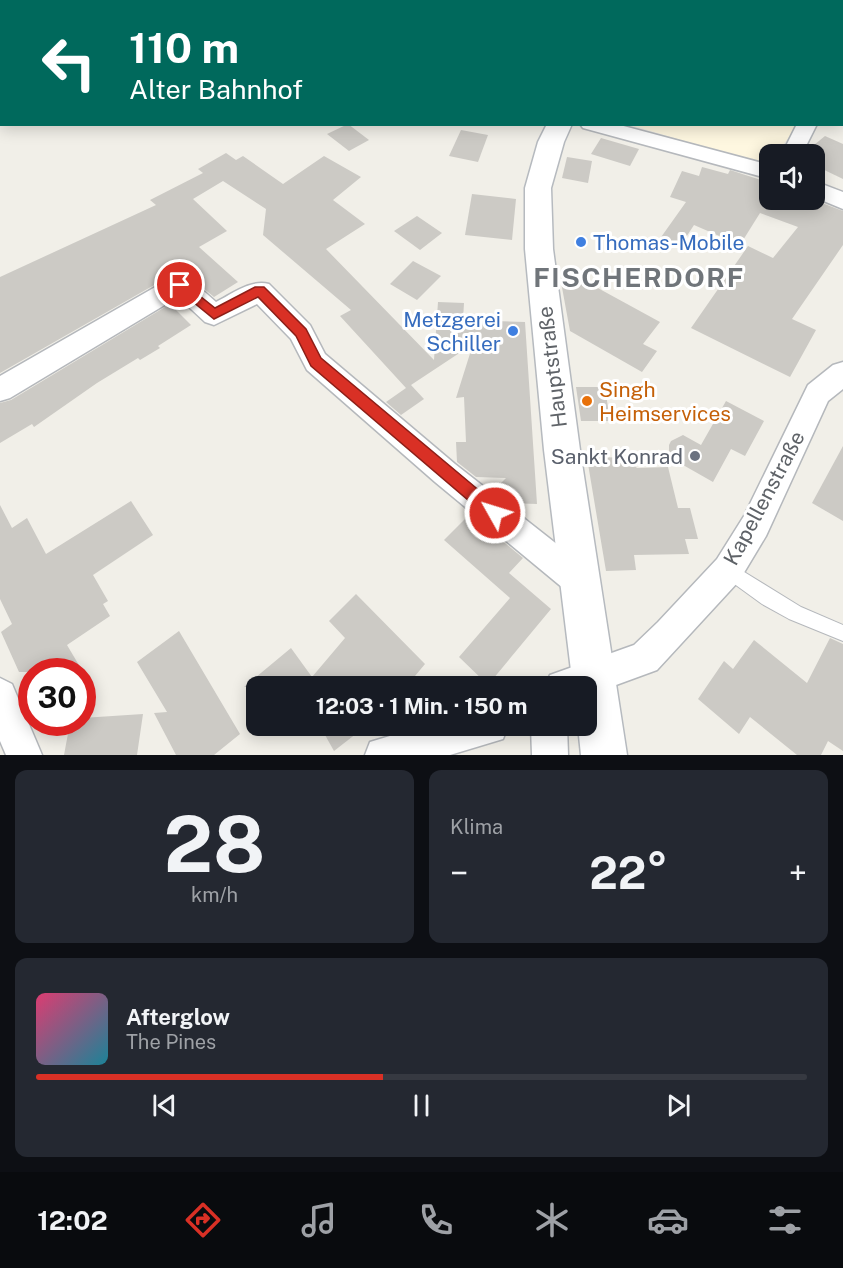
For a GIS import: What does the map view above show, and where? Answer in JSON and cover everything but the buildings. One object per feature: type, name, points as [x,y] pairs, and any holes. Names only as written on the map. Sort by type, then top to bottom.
[{"type":"main road","name":"Hauptstraße","points":[[559,126],[551,142],[538,188],[539,249],[580,582],[577,676]]},
{"type":"main road","name":"Hauptstraße","points":[[597,736],[604,755]]},
{"type":"street","points":[[598,126],[759,169]]},
{"type":"street","points":[[797,144],[806,126]]},
{"type":"street","points":[[825,193],[843,201]]},
{"type":"street","points":[[0,390],[180,285],[214,315],[260,291],[301,332],[316,362],[445,473],[580,582]]},
{"type":"street","name":"Kapellenstraße","points":[[594,676],[645,658],[728,570],[755,526],[818,393],[843,373]]},
{"type":"street","points":[[0,696],[24,755]]},
{"type":"street","points":[[383,755],[453,736]]},
{"type":"street","points":[[549,736],[550,755]]},
{"type":"lane","points":[[728,570],[786,608],[843,633]]},
{"type":"shaded area","points":[[634,126],[797,126],[784,144],[759,144],[759,164]]},
{"type":"place","name":"Thomas-Mobile","points":[[581,242]]},
{"type":"place","name":"Metzgerei Schiller","points":[[513,331]]},
{"type":"place","name":"Singh Heimservices","points":[[587,401]]},
{"type":"place","name":"Sankt Konrad","points":[[695,456]]},
{"type":"district","name":"FISCHERDORF","points":[[639,277]]},
{"type":"route","points":[[180,285],[214,315],[260,291],[301,332],[316,362],[495,513]]}]
